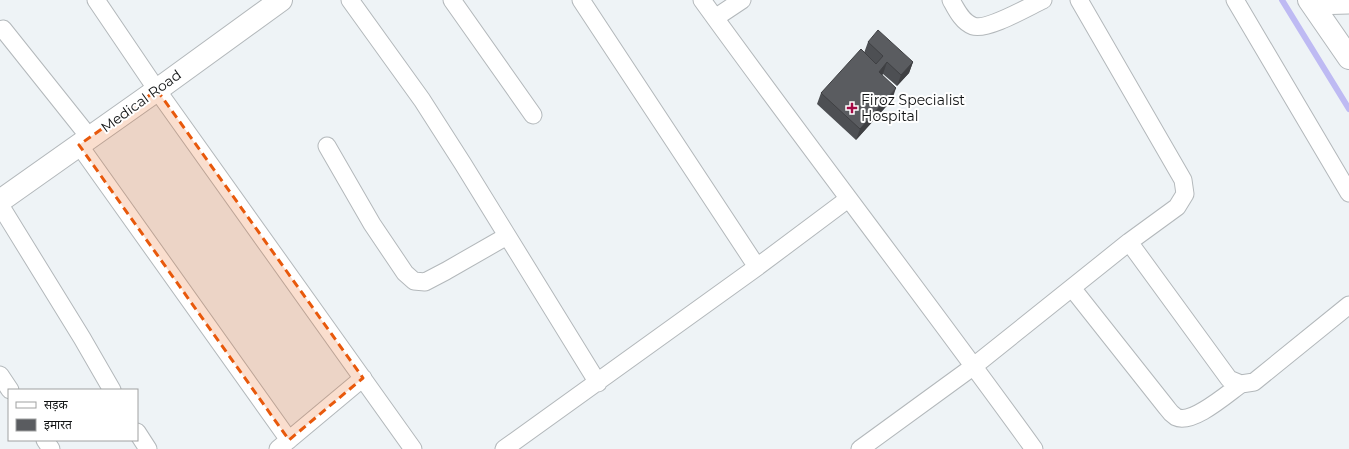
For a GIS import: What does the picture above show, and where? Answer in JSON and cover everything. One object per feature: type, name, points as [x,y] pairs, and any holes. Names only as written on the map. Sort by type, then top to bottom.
[{"type":"street","points":[[96,0],[157,90],[413,449]]},
{"type":"street","points":[[350,0],[422,100],[598,383]]},
{"type":"street","points":[[452,0],[533,115]]},
{"type":"street","points":[[580,0],[757,267]]},
{"type":"street","points":[[702,0],[1034,449]]},
{"type":"street","points":[[715,18],[742,0]]},
{"type":"street","points":[[951,0],[962,19],[972,26],[980,28],[997,22],[1043,0]]},
{"type":"street","points":[[860,449],[974,366],[1129,242],[1177,207],[1185,194],[1183,180],[1079,0]]},
{"type":"street","points":[[1235,0],[1349,193]]},
{"type":"street","name":"Medical Road","points":[[0,201],[157,90],[275,2]]},
{"type":"street","points":[[1311,3],[1349,5]]},
{"type":"street","points":[[1311,3],[1349,58]]},
{"type":"street","points":[[3,29],[85,141],[284,445],[363,378]]},
{"type":"street","points":[[326,146],[372,224],[404,273],[414,280],[425,282],[507,236]]},
{"type":"street","points":[[504,449],[598,383],[848,199]]},
{"type":"street","points":[[0,205],[82,338],[111,389]]},
{"type":"street","points":[[1129,242],[1229,379],[1241,384]]},
{"type":"street","points":[[1072,288],[1167,408],[1176,417],[1187,419],[1197,415],[1241,384],[1254,382],[1349,305]]},
{"type":"street","points":[[0,375],[9,389]]},
{"type":"street","points":[[138,434],[148,449]]},
{"type":"highlighted area","points":[[157,90],[363,378],[289,440],[79,145]]},
{"type":"building","points":[[878,30],[913,62],[901,75],[887,62],[879,72],[896,88],[860,129],[821,93],[861,49],[876,64],[883,56],[868,42]]},
{"type":"waterway","points":[[1282,0],[1349,109]]},
{"type":"place","name":"Firoz Specialist Hospital","points":[[852,108]]}]
